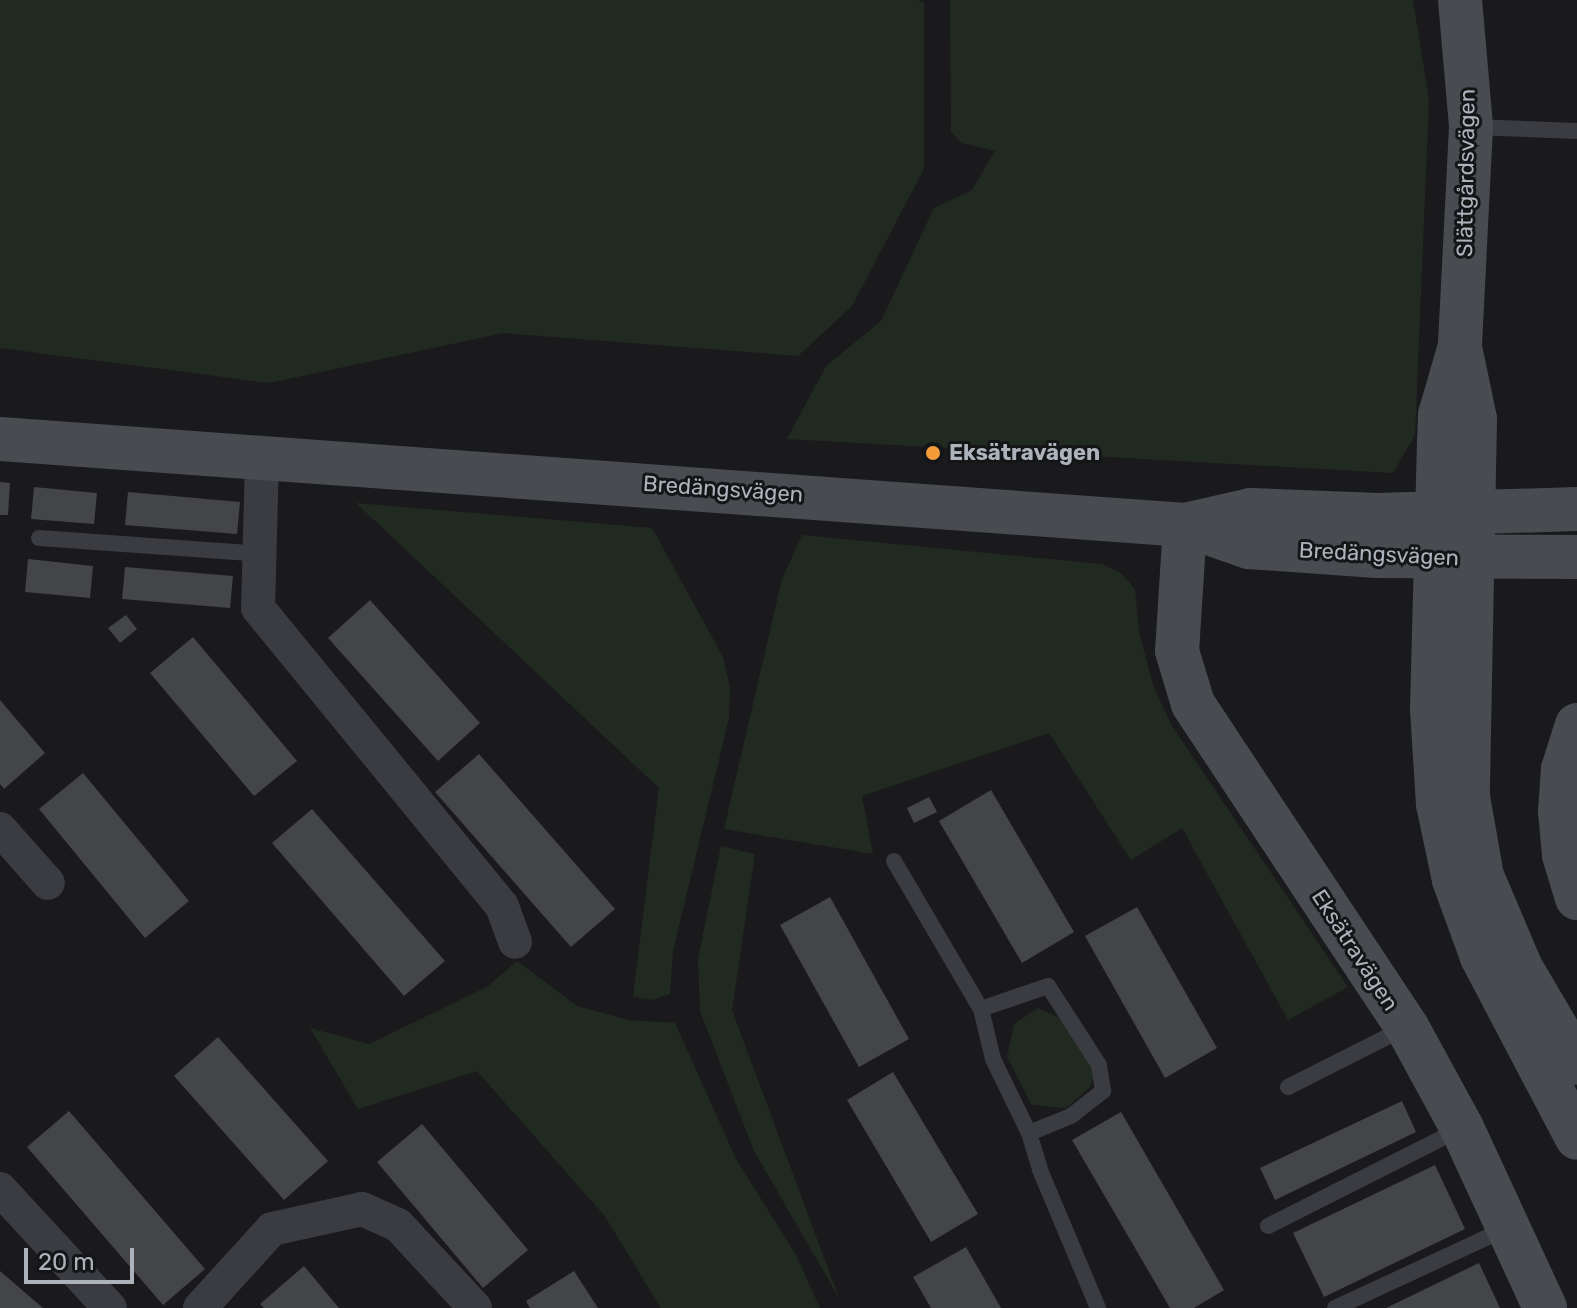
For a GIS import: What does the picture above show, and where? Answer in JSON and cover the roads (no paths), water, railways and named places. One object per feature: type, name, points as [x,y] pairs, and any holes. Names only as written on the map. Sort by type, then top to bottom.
[{"type":"street","name":"Slättgårdsvägen","points":[[1456,557],[1456,512],[1440,415],[1460,346],[1471,127],[1460,0]]},
{"type":"street","name":"Bredängsvägen","points":[[0,439],[1185,525],[1249,547],[1456,557],[1577,557]]},
{"type":"street","points":[[262,458],[258,608],[270,627],[502,906],[515,942]]},
{"type":"street","name":"Bredängsvägen","points":[[1185,525],[1251,510],[1456,512],[1577,509]]},
{"type":"street","name":"Eksätravägen","points":[[1185,525],[1177,651],[1193,704],[1407,1027],[1462,1128],[1545,1308]]},
{"type":"street","points":[[1456,557],[1468,797],[1482,876],[1521,968],[1577,1063]]},
{"type":"street","points":[[1456,557],[1432,709],[1438,804],[1454,880],[1482,957],[1577,1138]]},
{"type":"street","points":[[1577,725],[1563,769],[1560,811],[1564,855],[1577,898]]},
{"type":"street","points":[[0,829],[48,883]]},
{"type":"street","points":[[0,1189],[110,1308]]},
{"type":"street","points":[[200,1308],[272,1229],[362,1209],[398,1225],[475,1308]]},
{"type":"lane","points":[[1471,127],[1577,131]]},
{"type":"lane","points":[[39,538],[261,554]]},
{"type":"lane","points":[[894,861],[981,1009],[993,1059],[1029,1133],[1040,1170],[1098,1308]]},
{"type":"lane","points":[[981,1009],[1048,986],[1099,1065],[1103,1091],[1071,1116],[1029,1133]]},
{"type":"lane","name":"Eksätravägen","points":[[1288,1087],[1407,1027]]},
{"type":"lane","points":[[1268,1226],[1462,1128]]},
{"type":"lane","points":[[1335,1308],[1508,1227]]},
{"type":"place","name":"Eksätravägen","points":[[933,453]]}]
